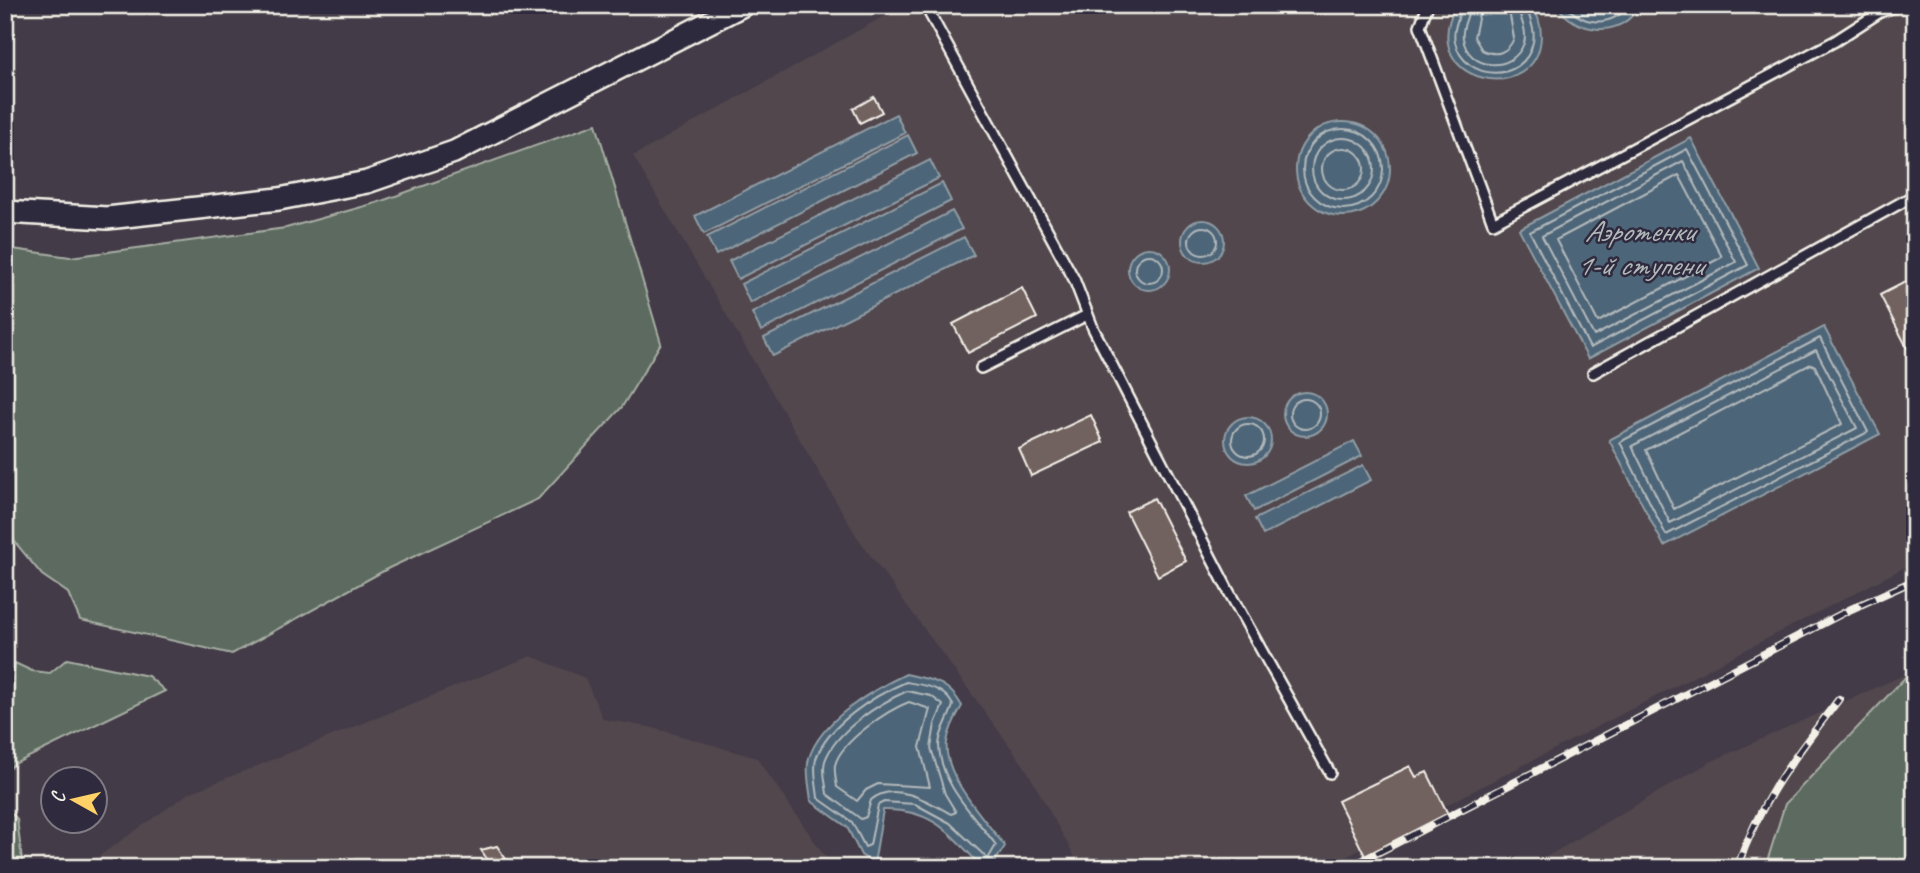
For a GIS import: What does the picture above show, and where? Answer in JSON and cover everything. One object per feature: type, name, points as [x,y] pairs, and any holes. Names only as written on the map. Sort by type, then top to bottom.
[{"type":"street","points":[[5,212],[107,218],[279,199],[367,183],[454,152],[743,5]]},
{"type":"lane","points":[[925,5],[1074,279],[1087,314],[1229,592],[1330,773]]},
{"type":"lane","points":[[1428,5],[1420,26],[1493,223],[1836,41],[1880,12],[1900,5]]},
{"type":"lane","points":[[1593,373],[1915,195]]},
{"type":"lane","points":[[981,368],[1087,314]]},
{"type":"shaded area","points":[[904,5],[1915,5],[1915,562],[1325,868],[1081,868],[1025,767],[857,537],[633,156]]},
{"type":"shaded area","points":[[531,656],[585,678],[603,719],[654,728],[757,758],[833,868],[82,868],[189,793]]},
{"type":"shaded area","points":[[1915,670],[1915,868],[1527,868],[1710,762]]},
{"type":"green space","points":[[596,124],[661,343],[622,407],[538,499],[389,568],[232,654],[80,620],[68,593],[42,575],[5,530],[5,248],[70,257],[286,228],[376,203]]},
{"type":"green space","points":[[67,659],[148,676],[165,691],[14,764],[5,773],[5,693],[12,689],[15,663],[32,671],[50,673]]},
{"type":"green space","points":[[1915,667],[1915,868],[1765,868],[1785,804]]},
{"type":"green space","points":[[5,806],[17,819],[23,868],[5,868]]},
{"type":"water","points":[[1456,5],[1531,5],[1541,32],[1535,59],[1521,73],[1502,79],[1482,78],[1464,69],[1451,54],[1448,32]]},
{"type":"water","points":[[1557,5],[1639,5],[1632,16],[1622,24],[1598,29],[1575,22]]},
{"type":"water","points":[[896,114],[905,133],[704,234],[695,216]]},
{"type":"water","points":[[1343,122],[1361,126],[1376,136],[1386,151],[1390,169],[1386,187],[1376,202],[1361,212],[1343,216],[1325,212],[1310,202],[1300,187],[1296,169],[1300,151],[1310,136],[1325,126]]},
{"type":"water","points":[[908,135],[917,153],[716,255],[707,237]]},
{"type":"water","name":"Аэротенки 1-й ступени","points":[[1691,138],[1759,268],[1588,359],[1519,229]]},
{"type":"water","points":[[930,160],[939,178],[738,279],[729,261]]},
{"type":"water","points":[[942,183],[951,201],[750,303],[741,284]]},
{"type":"water","points":[[952,211],[962,229],[761,331],[752,313]]},
{"type":"water","points":[[1203,220],[1218,226],[1224,241],[1218,256],[1203,262],[1188,256],[1182,241],[1188,226]]},
{"type":"water","points":[[964,237],[974,255],[773,356],[764,338]]},
{"type":"water","points":[[1149,248],[1164,254],[1170,269],[1164,284],[1149,290],[1134,284],[1128,269],[1134,254]]},
{"type":"water","points":[[1824,327],[1880,434],[1664,546],[1609,440]]},
{"type":"water","points":[[1305,392],[1314,393],[1321,398],[1326,405],[1326,423],[1321,430],[1314,435],[1305,436],[1296,435],[1289,430],[1284,423],[1283,414],[1284,405],[1289,398],[1296,393]]},
{"type":"water","points":[[1248,417],[1257,418],[1264,424],[1270,431],[1270,449],[1264,456],[1257,462],[1248,463],[1239,462],[1232,456],[1226,449],[1225,440],[1226,431],[1232,424],[1239,418]]},
{"type":"water","points":[[1354,441],[1362,456],[1254,511],[1246,496]]},
{"type":"water","points":[[1363,465],[1371,480],[1263,535],[1255,519]]},
{"type":"water","points":[[906,674],[945,686],[962,706],[949,733],[947,755],[958,783],[1005,846],[991,868],[983,868],[950,834],[928,819],[901,811],[883,810],[874,864],[861,855],[847,827],[811,801],[808,763],[815,744],[824,731],[849,708]]},
{"type":"building","points":[[874,97],[882,112],[860,123],[853,109]]},
{"type":"building","points":[[1909,280],[1915,291],[1915,363],[1880,295]]},
{"type":"building","points":[[1022,288],[1037,318],[968,353],[953,324]]},
{"type":"building","points":[[1091,415],[1103,442],[1031,476],[1019,449]]},
{"type":"building","points":[[1154,498],[1186,561],[1158,576],[1126,512]]},
{"type":"building","points":[[1410,766],[1416,777],[1427,772],[1448,814],[1365,856],[1338,801]]},
{"type":"building","points":[[497,846],[512,868],[493,868],[481,850]]},
{"type":"railway","points":[[1348,868],[1849,610],[1915,580]]},
{"type":"railway","points":[[1737,868],[1768,798],[1839,699]]}]
